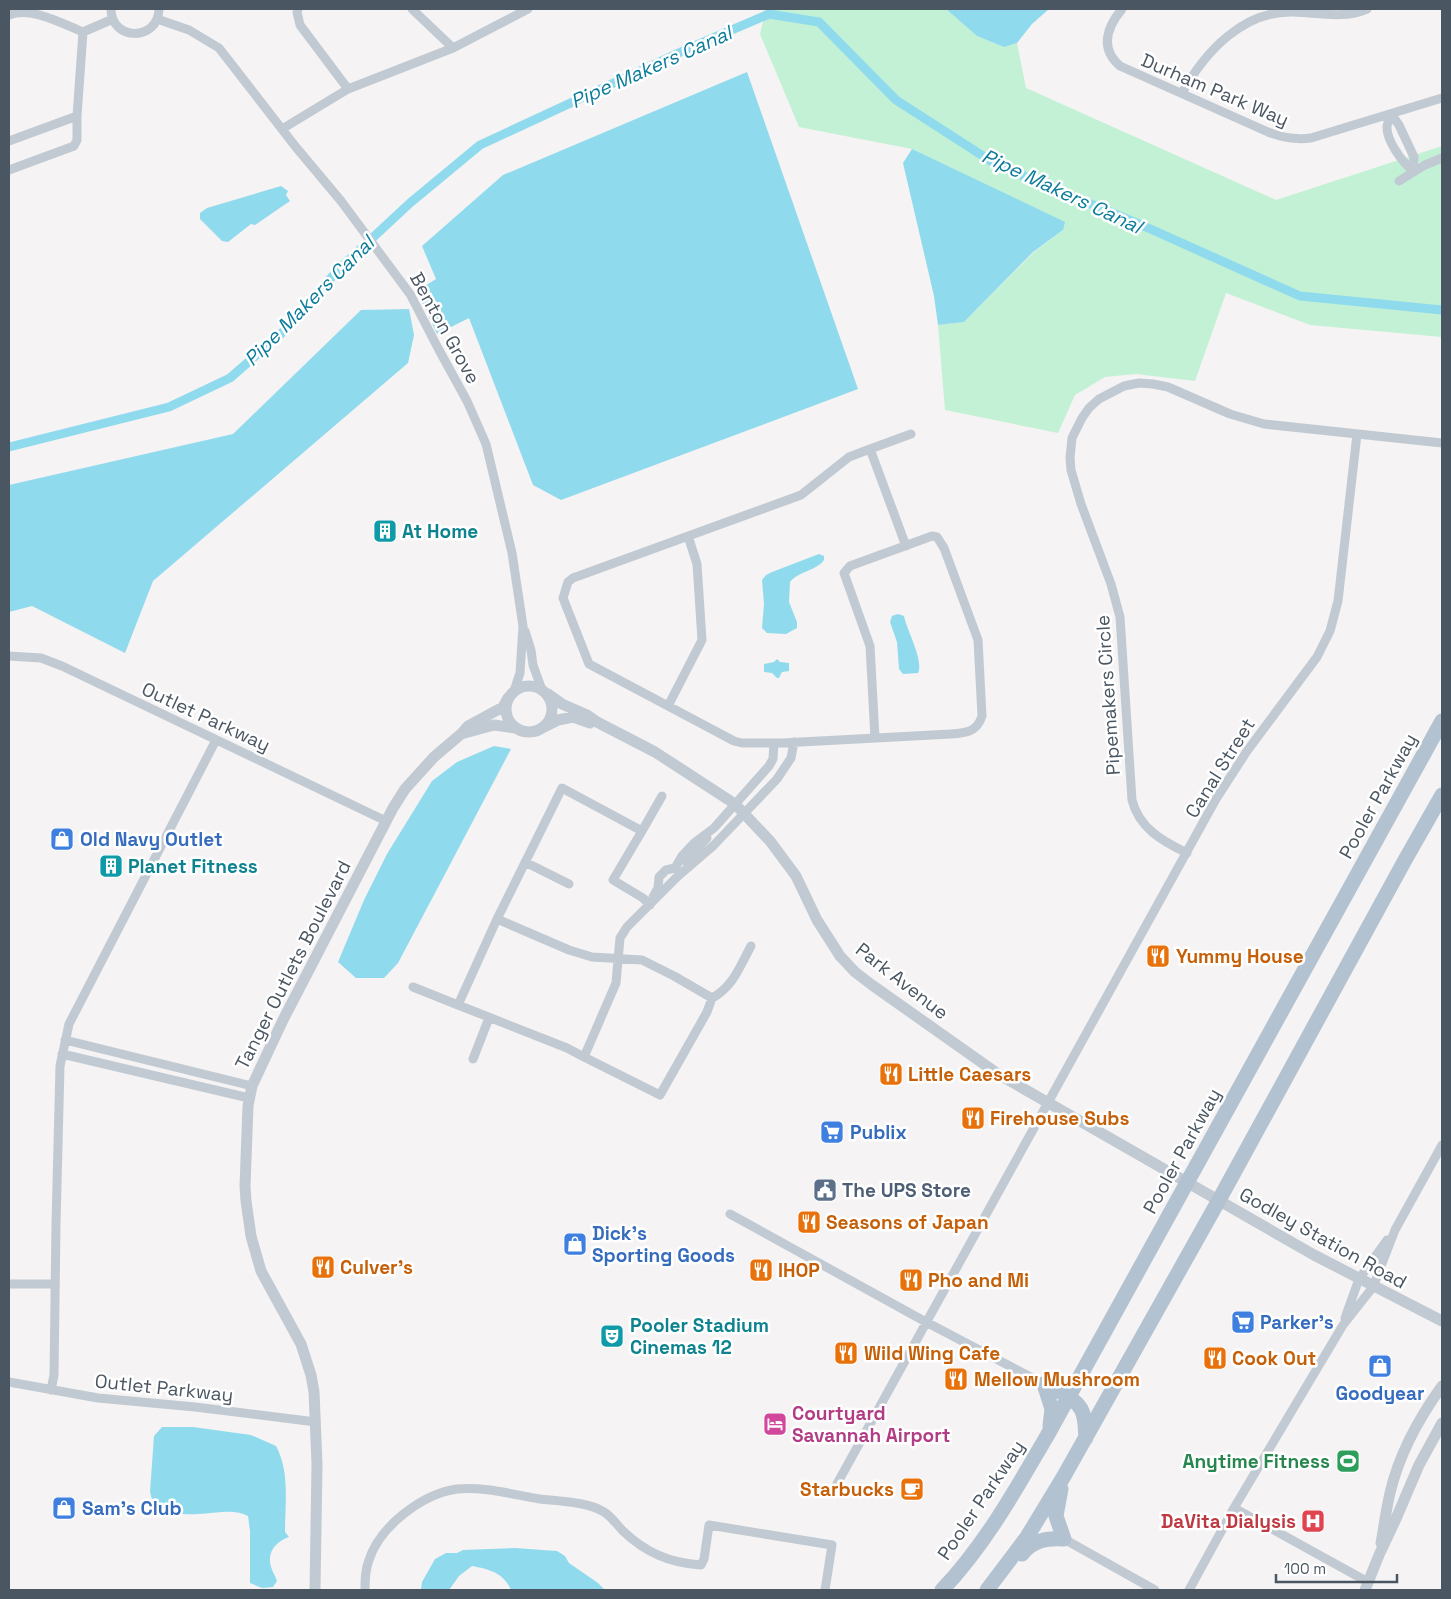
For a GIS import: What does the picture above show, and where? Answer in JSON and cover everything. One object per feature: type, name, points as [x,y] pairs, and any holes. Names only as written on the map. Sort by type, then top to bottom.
[{"type":"main road","name":"Pooler Parkway","points":[[942,1590],[979,1545],[1005,1508],[1047,1436],[1442,721]]},
{"type":"main road","points":[[988,1590],[1027,1537],[1086,1438],[1442,796]]},
{"type":"main road","points":[[1044,1384],[1054,1385],[1065,1382],[1076,1376],[1086,1365]]},
{"type":"main road","points":[[1044,1384],[1069,1397],[1081,1409],[1086,1438]]},
{"type":"main road","points":[[1044,1384],[1052,1409],[1047,1436]]},
{"type":"main road","points":[[988,1590],[1002,1581],[1025,1550],[1036,1542],[1047,1539],[1064,1539],[1056,1516],[1064,1476]]},
{"type":"street","points":[[111,9],[112,19],[117,26],[131,34],[146,31],[153,26],[159,9]]},
{"type":"street","points":[[412,9],[453,48]]},
{"type":"street","points":[[282,129],[348,88],[453,48],[528,9]]},
{"type":"street","name":"Durham Park Way","points":[[1122,9],[1112,21],[1108,31],[1108,45],[1113,59],[1125,69],[1268,132],[1291,139],[1311,138],[1442,98]]},
{"type":"street","points":[[1182,93],[1195,71],[1214,49],[1237,29],[1252,21],[1268,15],[1285,12],[1341,15],[1367,9]]},
{"type":"street","points":[[295,10],[300,25],[348,88]]},
{"type":"street","points":[[9,15],[14,12],[44,15],[83,32],[112,19]]},
{"type":"street","name":"Benton Grove","points":[[157,19],[189,30],[219,48],[356,220],[410,294],[467,402],[486,444],[512,553],[523,626],[531,650],[533,665],[545,692]]},
{"type":"street","points":[[9,170],[74,146],[77,140],[83,32]]},
{"type":"street","points":[[1391,114],[1399,125],[1414,157],[1413,171]]},
{"type":"street","points":[[1391,114],[1387,127],[1396,151],[1402,162],[1413,171]]},
{"type":"street","points":[[9,141],[77,116]]},
{"type":"street","points":[[1396,151],[1407,145]]},
{"type":"street","points":[[1399,181],[1413,171],[1442,158]]},
{"type":"street","name":"Pipemakers Circle","points":[[1187,853],[1152,834],[1144,826],[1134,810],[1129,768],[1120,617],[1111,584],[1074,481],[1070,458],[1072,438],[1082,418],[1099,399],[1124,386],[1139,383],[1168,387],[1245,420],[1264,424],[1442,443]]},
{"type":"street","points":[[875,738],[870,646],[844,573],[850,566],[932,536],[937,537],[944,548],[978,640],[982,716],[980,722],[973,730],[965,733],[875,738],[774,743],[734,742],[589,664],[563,598],[568,582],[573,578],[801,495],[849,457],[911,434]]},
{"type":"street","name":"Canal Street","points":[[833,1491],[1216,799],[1247,751],[1317,658],[1330,631],[1338,601],[1357,434]]},
{"type":"street","points":[[870,449],[906,546]]},
{"type":"street","points":[[668,706],[702,640],[696,564],[688,536]]},
{"type":"street","name":"Benton Grove","points":[[511,694],[520,673],[523,626]]},
{"type":"street","name":"Outlet Parkway","points":[[9,656],[41,658],[62,666],[386,821]]},
{"type":"street","points":[[461,734],[494,725],[515,728],[526,732],[536,732],[550,720],[553,712],[552,702],[545,692],[531,685],[522,686],[511,694],[505,706],[506,716],[510,724],[515,728]]},
{"type":"street","name":"Park Avenue","points":[[545,692],[562,704],[588,715],[597,722],[655,752],[735,804],[770,841],[796,876],[817,920],[840,956],[855,972],[998,1074],[1188,1182]]},
{"type":"street","name":"Tanger Outlets Boulevard","points":[[315,1590],[317,1464],[314,1392],[308,1361],[295,1332],[261,1271],[251,1236],[245,1186],[249,1098],[252,1086],[282,1020],[386,821],[405,789],[419,772],[468,726],[503,707],[511,694]]},
{"type":"street","name":"Park Avenue","points":[[544,727],[558,720],[573,718],[588,723],[597,722]]},
{"type":"street","points":[[51,1390],[54,1376],[60,1066],[69,1024],[216,740]]},
{"type":"street","points":[[584,1057],[616,983],[620,938],[627,927],[678,876],[714,845],[745,814],[785,769],[791,758],[794,742]]},
{"type":"street","points":[[651,904],[658,888],[658,877],[666,870],[675,868],[682,856],[694,843],[714,828],[769,766],[773,760],[774,743]]},
{"type":"street","points":[[458,1005],[497,919],[562,788],[642,832]]},
{"type":"street","points":[[651,904],[613,880],[662,796]]},
{"type":"street","points":[[525,862],[570,884]]},
{"type":"street","points":[[497,919],[569,950],[592,957],[642,960],[712,998]]},
{"type":"street","points":[[413,987],[567,1048],[660,1095],[712,998],[722,993],[733,980],[751,946]]},
{"type":"street","points":[[473,1059],[489,1018]]},
{"type":"street","points":[[66,1040],[252,1086]]},
{"type":"street","points":[[62,1054],[249,1098]]},
{"type":"street","points":[[1343,1325],[1359,1279],[1395,1230],[1442,1145]]},
{"type":"street","name":"Godley Station Road","points":[[1188,1182],[1314,1255],[1442,1321]]},
{"type":"street","points":[[730,1214],[926,1322],[1044,1384]]},
{"type":"street","points":[[1189,1590],[1234,1508],[1343,1325],[1373,1287],[1395,1230]]},
{"type":"street","points":[[9,1284],[55,1284]]},
{"type":"street","name":"Outlet Parkway","points":[[9,1382],[98,1398],[195,1407],[316,1422]]},
{"type":"street","points":[[1379,1555],[1390,1493],[1400,1460],[1417,1425],[1442,1386]]},
{"type":"street","points":[[1234,1508],[1367,1586],[1419,1465],[1442,1423]]},
{"type":"street","points":[[365,1590],[365,1573],[369,1558],[375,1546],[398,1518],[425,1500],[458,1489],[482,1490],[585,1505],[604,1512],[640,1547],[658,1557],[693,1565],[701,1565],[704,1559],[709,1525],[832,1545],[825,1590]]},
{"type":"street","points":[[1064,1539],[1155,1590]]},
{"type":"green space","points":[[766,9],[946,9],[977,36],[1004,47],[1017,43],[1026,88],[1276,200],[1442,146],[1442,337],[1310,325],[1226,293],[1195,381],[1136,374],[1105,377],[1075,395],[1058,433],[945,410],[938,325],[964,322],[1034,252],[1063,230],[912,149],[799,127],[760,34]]},
{"type":"water","points":[[946,9],[1049,9],[1032,24],[1017,43],[1004,47],[977,36]]},
{"type":"water","points":[[747,72],[858,389],[561,500],[533,485],[469,318],[437,334],[417,291],[436,279],[422,246],[503,175]]},
{"type":"water","points":[[912,149],[1065,222],[1063,230],[1033,252],[964,322],[938,325],[934,296],[903,163]]},
{"type":"water","points":[[281,186],[288,191],[286,195],[290,201],[255,225],[251,224],[228,242],[222,241],[200,219],[200,213],[207,208]]},
{"type":"water","points":[[409,309],[414,335],[408,363],[153,581],[125,653],[32,606],[9,612],[9,485],[233,434],[361,310]]},
{"type":"water","points":[[819,554],[824,556],[821,564],[798,575],[790,582],[789,602],[797,622],[797,628],[786,634],[767,633],[762,628],[764,604],[762,580],[772,572]]},
{"type":"water","points":[[898,614],[904,616],[914,645],[919,661],[918,673],[903,674],[899,669],[897,642],[890,622],[892,616]]},
{"type":"water","points":[[777,659],[780,662],[789,663],[789,671],[782,672],[779,678],[772,673],[764,672],[764,664],[774,662]]},
{"type":"water","points":[[494,746],[511,749],[398,963],[384,978],[356,978],[338,962],[364,900],[387,854],[432,781],[457,762]]},
{"type":"water","points":[[162,1427],[193,1427],[251,1435],[276,1446],[285,1477],[285,1532],[289,1537],[278,1543],[271,1553],[270,1564],[277,1581],[273,1587],[262,1588],[250,1583],[250,1531],[248,1516],[236,1512],[187,1514],[155,1510],[150,1492],[154,1436]]},
{"type":"water","points":[[515,1548],[557,1551],[565,1556],[569,1563],[605,1590],[511,1590],[500,1576],[472,1566],[459,1576],[449,1590],[421,1590],[422,1582],[435,1559],[446,1553],[457,1553],[463,1550]]},
{"type":"waterway","name":"Pipe Makers Canal","points":[[9,447],[169,407],[230,378],[284,331],[338,270],[410,203],[480,145],[685,50],[769,14],[819,22],[896,100],[997,165],[1146,227],[1300,296],[1442,310]]},
{"type":"place","name":"At Home","points":[[385,531]]},
{"type":"place","name":"Old Navy Outlet","points":[[62,839]]},
{"type":"place","name":"Planet Fitness","points":[[111,866]]},
{"type":"place","name":"Yummy House","points":[[1158,956]]},
{"type":"place","name":"Little Caesars","points":[[891,1074]]},
{"type":"place","name":"Firehouse Subs","points":[[973,1118]]},
{"type":"place","name":"Publix","points":[[832,1132]]},
{"type":"place","name":"The UPS Store","points":[[825,1190]]},
{"type":"place","name":"Seasons of Japan","points":[[809,1222]]},
{"type":"place","name":"Dick's Sporting Goods","points":[[575,1244]]},
{"type":"place","name":"Culver's","points":[[323,1267]]},
{"type":"place","name":"IHOP","points":[[761,1270]]},
{"type":"place","name":"Pho and Mi","points":[[911,1280]]},
{"type":"place","name":"Parker's","points":[[1243,1322]]},
{"type":"place","name":"Pooler Stadium Cinemas 12","points":[[612,1336]]},
{"type":"place","name":"Wild Wing Cafe","points":[[846,1353]]},
{"type":"place","name":"Cook Out","points":[[1215,1358]]},
{"type":"place","name":"Goodyear","points":[[1380,1366]]},
{"type":"place","name":"Mellow Mushroom","points":[[956,1379]]},
{"type":"place","name":"Courtyard Savannah Airport","points":[[775,1424]]},
{"type":"place","name":"Anytime Fitness","points":[[1348,1461]]},
{"type":"place","name":"Starbucks","points":[[912,1489]]},
{"type":"place","name":"Sam's Club","points":[[64,1508]]},
{"type":"place","name":"DaVita Dialysis","points":[[1313,1521]]}]
